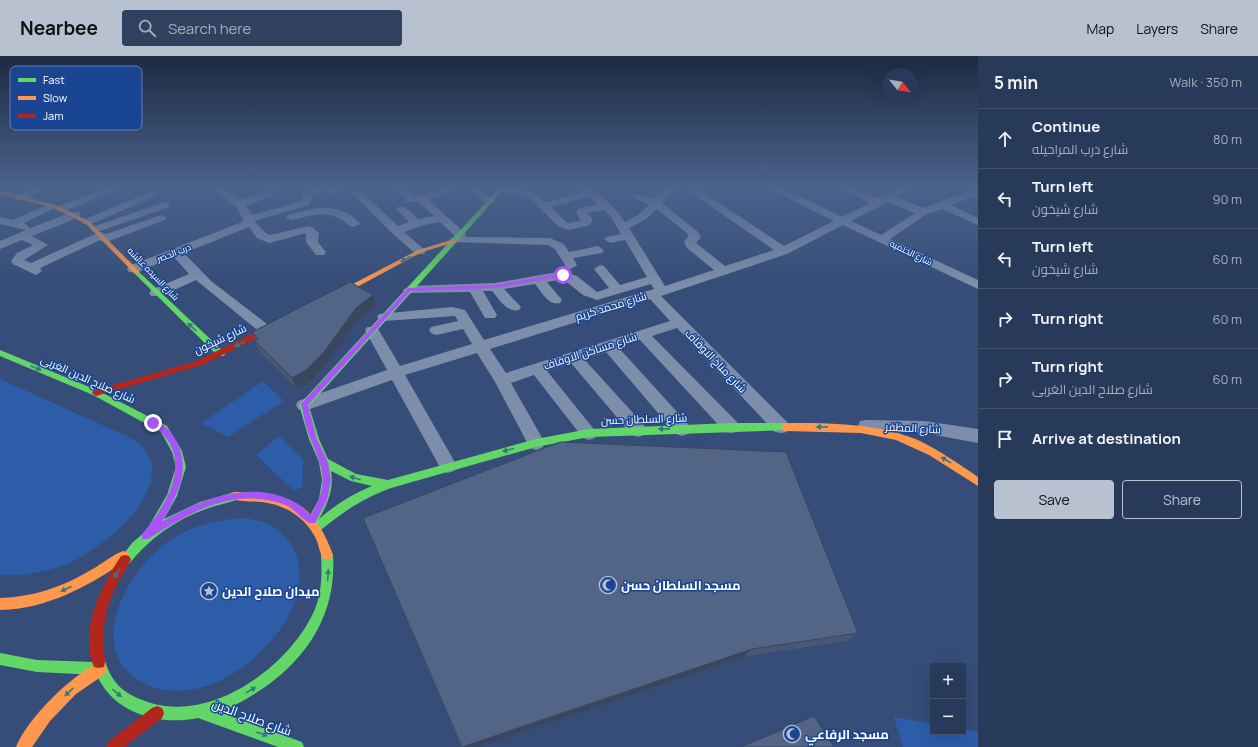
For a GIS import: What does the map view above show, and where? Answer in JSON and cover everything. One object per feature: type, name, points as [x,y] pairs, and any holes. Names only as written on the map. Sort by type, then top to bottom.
[{"type":"main road","name":"شارع السيده عائشه","points":[[82,219],[97,231],[156,293],[221,354]]},
{"type":"main road","points":[[315,524],[324,500],[327,480],[324,462],[314,439],[304,404],[474,219]]},
{"type":"main road","points":[[322,302],[420,251],[458,238]]},
{"type":"main road","name":"شارع شيخون","points":[[96,393],[167,371],[199,363],[221,354],[287,320]]},
{"type":"main road","name":"شارع صلاح الدين الغربى","points":[[0,353],[96,393],[164,429],[171,438],[180,461],[176,489],[159,520],[145,537]]},
{"type":"main road","name":"شارع السلطان حسن","points":[[315,524],[364,494],[389,484],[448,466],[536,443],[589,433],[732,427],[847,427],[876,431],[903,439],[931,451],[978,482]]},
{"type":"main road","points":[[324,462],[337,471],[352,478],[389,484]]},
{"type":"main road","points":[[0,604],[8,605],[49,597],[91,578],[127,553],[145,537],[196,507],[235,496],[265,496],[292,504],[315,524],[325,543],[329,564],[327,588],[320,613],[305,639],[285,664],[259,685],[230,702],[199,711],[157,713],[132,705],[112,689],[100,669],[96,626],[109,586],[124,562],[145,537]]},
{"type":"main road","points":[[0,659],[20,665],[44,668],[100,669]]},
{"type":"main road","points":[[23,747],[45,716],[71,689],[100,669]]},
{"type":"main road","name":"شارع صلاح الدين","points":[[199,711],[297,747]]},
{"type":"main road","points":[[113,747],[157,713]]},
{"type":"street","points":[[14,224],[26,219]]},
{"type":"street","points":[[0,245],[21,235],[51,226],[65,219]]},
{"type":"street","points":[[97,231],[106,219]]},
{"type":"street","points":[[97,231],[155,219]]},
{"type":"street","points":[[248,219],[261,236],[269,239],[308,229],[314,233],[312,242],[320,252]]},
{"type":"street","points":[[250,223],[257,219]]},
{"type":"street","points":[[250,223],[263,224],[283,219]]},
{"type":"street","points":[[350,219],[354,224]]},
{"type":"street","points":[[384,219],[420,251]]},
{"type":"street","points":[[412,219],[416,223]]},
{"type":"street","points":[[396,231],[416,223],[436,219]]},
{"type":"street","points":[[443,219],[458,238],[550,242],[557,245],[568,260],[598,250]]},
{"type":"street","points":[[557,219],[563,225],[570,227],[587,222],[587,219]]},
{"type":"street","name":"شارع مناخ الاوقاف","points":[[617,219],[626,231],[656,288],[678,322],[781,427]]},
{"type":"street","points":[[610,239],[626,231],[639,219]]},
{"type":"street","points":[[675,219],[694,234],[695,237],[690,242],[691,245],[724,271]]},
{"type":"street","points":[[735,219],[782,251]]},
{"type":"street","name":"شارع الحلميه","points":[[838,219],[978,286]]},
{"type":"street","name":"شارع محمد كريم","points":[[304,404],[397,372],[482,347],[656,288],[724,271],[782,251],[849,219]]},
{"type":"street","points":[[882,239],[912,219]]},
{"type":"street","points":[[0,220],[35,230]]},
{"type":"street","points":[[21,235],[42,245],[17,260],[34,270],[97,231],[123,220]]},
{"type":"street","name":"درب الحصر","points":[[133,269],[250,223]]},
{"type":"street","points":[[176,252],[206,284],[266,330]]},
{"type":"street","points":[[600,269],[616,290]]},
{"type":"street","points":[[156,293],[197,275]]},
{"type":"street","points":[[410,290],[495,287],[567,275],[573,278],[588,293],[594,296],[616,290],[656,288]]},
{"type":"street","points":[[538,279],[555,300]]},
{"type":"street","points":[[474,287],[490,315]]},
{"type":"street","points":[[495,287],[514,307]]},
{"type":"street","points":[[384,317],[456,311],[460,313],[502,380],[536,443]]},
{"type":"street","name":"شارع مساكن الاوقاف","points":[[502,380],[678,322]]},
{"type":"street","points":[[436,330],[467,324]]},
{"type":"street","points":[[372,330],[397,372],[448,466]]},
{"type":"street","points":[[642,334],[732,427]]},
{"type":"street","points":[[608,346],[682,429]]},
{"type":"street","points":[[574,357],[638,430]]},
{"type":"street","points":[[537,369],[589,433]]},
{"type":"street","name":"شارع المظفر","points":[[847,427],[902,425],[978,436]]},
{"type":"shaded area","points":[[0,379],[129,437],[144,448],[152,465],[150,482],[143,500],[130,517],[114,533],[97,547],[80,558],[65,565],[30,574],[0,574]]},
{"type":"shaded area","points":[[262,382],[265,383],[284,401],[228,437],[201,423]]},
{"type":"shaded area","points":[[279,436],[303,460],[302,487],[294,491],[256,455]]},
{"type":"shaded area","points":[[246,518],[269,524],[294,549],[300,579],[291,611],[270,642],[241,668],[208,685],[173,691],[140,681],[123,666],[115,649],[114,629],[118,609],[127,589],[139,570],[154,554],[178,535],[216,521]]},
{"type":"shaded area","points":[[894,717],[930,723],[930,735],[966,735],[966,730],[978,732],[978,747],[903,747]]},
{"type":"building","points":[[350,282],[373,295],[356,308],[324,352],[306,370],[292,378],[255,341],[259,339],[252,332]]},
{"type":"building","name":"مسجد السلطان حسن","points":[[560,442],[786,452],[858,633],[752,649],[462,747],[363,518]]},
{"type":"building","name":"مسجد الرفاعي","points":[[814,716],[834,747],[741,747]]},
{"type":"traffic: fast","points":[[312,521],[324,500],[327,480],[324,462],[314,439],[304,405],[474,219]]},
{"type":"traffic: fast","points":[[136,272],[221,354]]},
{"type":"traffic: fast","points":[[0,353],[96,393],[164,429],[177,451],[181,467],[172,496],[151,530]]},
{"type":"traffic: fast","points":[[317,527],[340,508],[364,494],[389,484],[536,443],[589,433],[731,427],[786,427]]},
{"type":"traffic: fast","points":[[324,462],[354,478],[388,484]]},
{"type":"traffic: fast","points":[[125,560],[135,547],[160,526],[189,511],[235,496]]},
{"type":"traffic: fast","points":[[99,662],[107,682],[116,693],[134,705],[160,713],[187,713],[213,708],[239,697],[263,681],[284,663],[302,642],[316,620],[325,597],[328,572],[327,555]]},
{"type":"traffic: fast","points":[[0,659],[37,666],[100,669]]},
{"type":"traffic: fast","points":[[199,711],[297,747]]},
{"type":"traffic: slow","points":[[82,219],[87,222],[136,272]]},
{"type":"traffic: slow","points":[[328,299],[420,251],[454,241]]},
{"type":"traffic: slow","points":[[786,427],[861,429],[897,437],[915,443],[932,452],[978,482]]},
{"type":"traffic: slow","points":[[235,496],[267,498],[294,507],[305,515],[314,525],[327,555]]},
{"type":"traffic: slow","points":[[0,604],[16,604],[33,601],[65,590],[95,574],[123,556]]},
{"type":"traffic: slow","points":[[23,747],[45,716],[71,689],[100,669]]},
{"type":"traffic: jam","points":[[96,393],[199,363],[281,323]]},
{"type":"traffic: jam","points":[[99,662],[97,634],[101,608],[105,596],[125,560]]},
{"type":"traffic: jam","points":[[113,747],[157,713]]},
{"type":"place","name":"مسجد السلطان حسن","points":[[608,585]]},
{"type":"place","name":"ميدان صلاح الدين","points":[[209,591]]},
{"type":"place","name":"مسجد الرفاعي","points":[[792,734]]},
{"type":"route","points":[[153,423],[164,429],[171,438],[180,461],[176,489],[159,520],[145,537],[171,520],[202,504],[235,496],[265,496],[292,504],[312,521],[324,500],[327,480],[324,462],[314,439],[304,404],[410,290],[495,287],[563,275]]}]
